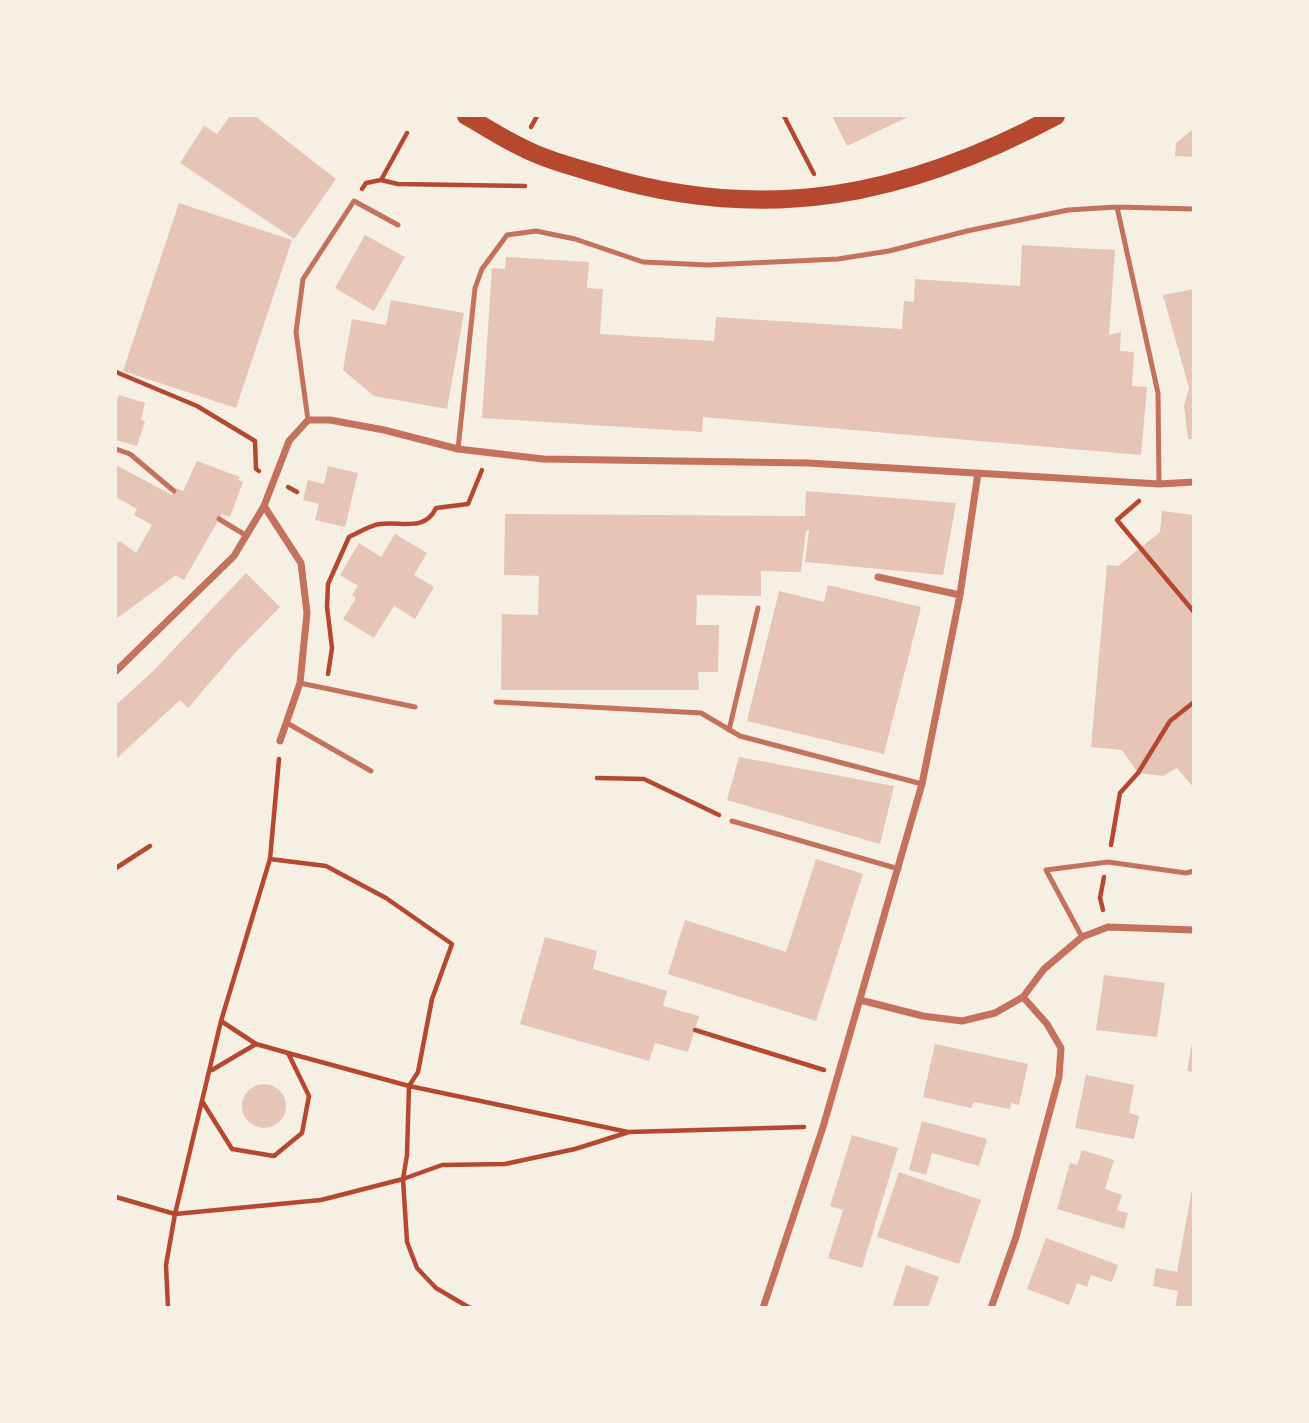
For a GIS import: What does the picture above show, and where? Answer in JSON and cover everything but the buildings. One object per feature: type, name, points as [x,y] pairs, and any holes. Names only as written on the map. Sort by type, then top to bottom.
[{"type":"main road","points":[[466,116],[534,153],[632,184],[687,195],[738,201],[786,200],[884,187],[965,160],[1056,116]]},
{"type":"street","points":[[116,671],[225,565],[247,536],[264,506],[289,441],[309,420],[330,420],[384,430],[458,449],[543,458],[808,463],[1159,484],[1194,482]]},
{"type":"street","points":[[763,1307],[838,1075],[922,784],[960,596],[978,473]]},
{"type":"street","points":[[264,506],[301,563],[307,613],[300,683],[280,741]]},
{"type":"street","points":[[878,577],[960,596]]},
{"type":"street","points":[[860,1000],[923,1016],[962,1021],[995,1013],[1023,997],[1044,969],[1082,937],[1108,927],[1194,930]]},
{"type":"street","points":[[991,1307],[1016,1237],[1059,1077],[1061,1048],[1047,1024],[1023,997]]},
{"type":"lane","points":[[309,420],[296,332],[303,279],[354,201],[398,225]]},
{"type":"lane","points":[[1117,207],[1158,393],[1159,484]]},
{"type":"lane","points":[[458,449],[475,288],[482,270],[507,235],[536,231],[575,239],[643,262],[721,265],[838,259],[889,251],[1068,210],[1117,207],[1194,209]]},
{"type":"lane","points":[[116,449],[130,454],[174,491]]},
{"type":"lane","points":[[219,519],[247,536]]},
{"type":"lane","points":[[729,730],[758,608]]},
{"type":"lane","points":[[300,683],[415,707]]},
{"type":"lane","points":[[496,702],[701,713],[740,736],[922,784]]},
{"type":"lane","points":[[287,723],[371,771]]},
{"type":"lane","points":[[732,821],[898,869]]},
{"type":"lane","points":[[1082,937],[1046,870],[1108,862],[1186,873],[1194,871]]},
{"type":"path","points":[[784,116],[825,195]]},
{"type":"path","points":[[381,180],[407,133]]},
{"type":"path","points":[[354,201],[366,183],[381,180],[398,184],[525,186]]},
{"type":"path","points":[[116,372],[197,406],[255,441],[256,470],[297,492]]},
{"type":"path","points":[[325,688],[332,648],[327,607],[328,584],[349,537],[379,524],[417,525],[432,516],[436,508],[468,503],[482,470]]},
{"type":"path","points":[[1117,520],[1194,612]]},
{"type":"path","points":[[1138,773],[1170,721],[1194,702]]},
{"type":"path","points":[[168,1307],[166,1265],[175,1213],[221,1021],[270,859],[280,741]]},
{"type":"path","points":[[597,778],[644,779],[732,821]]},
{"type":"path","points":[[116,867],[150,846]]},
{"type":"path","points":[[270,859],[326,866],[386,898],[452,944],[432,999],[418,1072],[409,1086],[407,1156],[403,1179],[407,1242],[417,1268],[436,1288],[470,1307]]},
{"type":"path","points":[[221,1021],[256,1044],[409,1086],[629,1132],[822,1127]]},
{"type":"path","points":[[695,1030],[838,1075]]},
{"type":"path","points":[[211,1070],[256,1044]]},
{"type":"path","points":[[202,1101],[232,1149],[275,1156],[302,1133],[309,1096],[288,1053]]},
{"type":"path","points":[[116,1197],[175,1213],[321,1200],[403,1179],[442,1165],[505,1164],[563,1152],[629,1132]]}]
